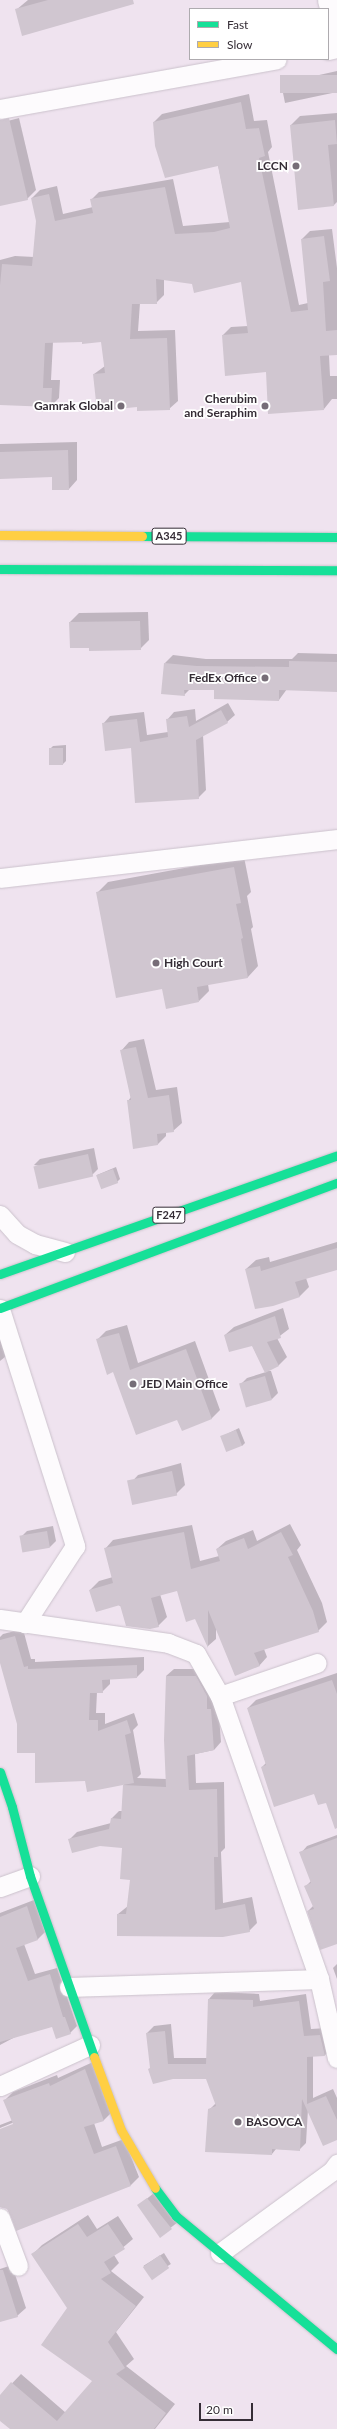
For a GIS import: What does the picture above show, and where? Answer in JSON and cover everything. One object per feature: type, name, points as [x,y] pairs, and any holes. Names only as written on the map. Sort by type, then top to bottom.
[{"type":"main road","name":"A345","points":[[0,535],[218,540],[337,537]]},
{"type":"main road","points":[[0,569],[217,566],[337,570]]},
{"type":"main road","name":"F247","points":[[0,1274],[65,1252],[111,1240],[337,1155]]},
{"type":"main road","name":"F247","points":[[0,1309],[118,1261],[337,1183]]},
{"type":"main road","points":[[0,1772],[12,1807],[30,1876],[90,2045],[122,2130],[149,2180],[176,2216],[337,2349]]},
{"type":"street","points":[[329,10],[337,37]]},
{"type":"street","points":[[0,109],[271,60]]},
{"type":"street","points":[[0,878],[337,839]]},
{"type":"street","points":[[0,1215],[17,1234],[35,1244],[65,1252]]},
{"type":"street","points":[[0,1309],[75,1546],[25,1623]]},
{"type":"street","points":[[0,1619],[168,1643],[196,1654],[220,1696],[319,1979],[337,2058]]},
{"type":"street","points":[[220,1696],[317,1663]]},
{"type":"street","points":[[0,1887],[30,1876]]},
{"type":"street","points":[[69,1987],[319,1979]]},
{"type":"street","points":[[0,2086],[90,2045]]},
{"type":"street","points":[[220,2253],[332,2171],[337,2164]]},
{"type":"street","points":[[0,2218],[18,2266]]},
{"type":"building","points":[[48,0],[133,0],[134,4],[22,36],[15,9]]},
{"type":"building","points":[[280,75],[337,75],[337,93],[280,93]]},
{"type":"building","points":[[241,102],[246,129],[259,128],[265,156],[259,158],[291,312],[308,310],[301,239],[324,236],[330,281],[323,282],[326,331],[337,330],[337,355],[320,356],[324,410],[268,414],[266,372],[225,376],[222,335],[248,333],[241,282],[194,293],[192,284],[156,279],[157,304],[132,304],[130,339],[167,338],[170,410],[137,411],[137,407],[97,411],[93,374],[105,373],[101,342],[82,344],[82,342],[45,343],[43,388],[52,388],[51,407],[0,405],[0,285],[2,264],[32,266],[36,221],[31,198],[49,194],[55,221],[93,213],[90,199],[165,187],[175,234],[214,232],[230,228],[218,166],[165,178],[155,146],[153,122]]},
{"type":"building","points":[[9,118],[28,200],[0,206],[0,120]]},
{"type":"building","points":[[335,120],[337,144],[328,145],[334,206],[298,210],[290,125]]},
{"type":"building","points":[[68,450],[69,490],[52,490],[52,477],[0,479],[0,452]]},
{"type":"building","points":[[140,621],[141,650],[89,651],[89,648],[70,648],[69,622]]},
{"type":"building","points":[[289,661],[337,662],[337,692],[279,690],[279,701],[214,699],[214,690],[184,690],[185,696],[161,694],[164,663],[197,666],[289,667]]},
{"type":"building","points":[[221,710],[228,723],[196,740],[199,799],[135,803],[131,748],[105,751],[102,723],[137,719],[140,742],[168,737],[166,719],[187,716],[189,727]]},
{"type":"building","points":[[49,748],[63,748],[63,765],[49,765]]},
{"type":"building","points":[[234,867],[241,903],[236,904],[243,938],[241,939],[248,978],[197,987],[199,1002],[166,1009],[162,989],[116,998],[96,892]]},
{"type":"building","points":[[136,1047],[148,1098],[169,1095],[174,1132],[157,1134],[158,1145],[133,1149],[127,1100],[131,1100],[120,1050]]},
{"type":"building","points":[[88,1154],[93,1176],[39,1189],[33,1167]]},
{"type":"building","points":[[113,1169],[118,1183],[101,1189],[96,1175]]},
{"type":"building","points":[[337,1248],[337,1270],[295,1282],[300,1297],[273,1306],[255,1309],[245,1269],[260,1266],[261,1271]]},
{"type":"building","points":[[275,1316],[281,1338],[267,1342],[279,1366],[265,1373],[252,1346],[229,1352],[224,1335]]},
{"type":"building","points":[[119,1333],[130,1370],[186,1349],[212,1419],[182,1431],[177,1420],[136,1435],[113,1372],[107,1375],[96,1339]]},
{"type":"building","points":[[265,1376],[272,1400],[246,1407],[239,1383]]},
{"type":"building","points":[[236,1430],[242,1446],[226,1452],[220,1436]]},
{"type":"building","points":[[172,1471],[177,1495],[132,1505],[127,1481]]},
{"type":"building","points":[[47,1531],[50,1548],[22,1553],[19,1536]]},
{"type":"building","points":[[184,1532],[191,1569],[220,1561],[216,1549],[244,1538],[248,1549],[281,1532],[293,1555],[288,1557],[313,1611],[319,1632],[254,1653],[260,1666],[235,1676],[208,1610],[208,1648],[195,1619],[186,1622],[177,1591],[151,1598],[159,1627],[150,1629],[126,1626],[120,1605],[96,1612],[89,1590],[113,1583],[104,1548]]},
{"type":"building","points":[[15,1636],[24,1667],[28,1666],[28,1669],[137,1665],[137,1678],[102,1680],[103,1693],[90,1693],[89,1720],[98,1720],[98,1731],[127,1720],[131,1733],[125,1735],[134,1783],[87,1792],[85,1781],[35,1783],[35,1753],[17,1753],[17,1724],[0,1663],[0,1640]]},
{"type":"building","points":[[166,1676],[196,1676],[207,1696],[207,1709],[211,1709],[214,1750],[187,1756],[189,1790],[217,1789],[218,1857],[214,1857],[215,1910],[245,1904],[250,1932],[223,1937],[117,1936],[117,1914],[126,1914],[130,1880],[120,1879],[122,1848],[100,1846],[72,1853],[68,1839],[109,1829],[111,1818],[121,1819],[123,1785],[166,1787],[164,1740]]},
{"type":"building","points":[[332,1680],[337,1694],[337,1828],[335,1829],[326,1803],[318,1805],[314,1794],[274,1807],[261,1767],[266,1765],[247,1708]]},
{"type":"building","points":[[337,1838],[337,1944],[320,1950],[307,1911],[314,1909],[304,1886],[311,1883],[299,1852]]},
{"type":"building","points":[[27,1906],[38,1940],[16,1948],[28,1981],[50,1974],[63,2017],[65,2017],[71,2034],[56,2039],[52,2027],[0,2042],[0,1917]]},
{"type":"building","points":[[208,1999],[253,2000],[253,2007],[299,2001],[304,2036],[320,2035],[325,2056],[307,2057],[307,2104],[326,2096],[337,2120],[337,2140],[323,2146],[302,2099],[300,2151],[272,2149],[272,2155],[205,2152],[208,2109],[216,2106],[206,2079],[173,2079],[153,2084],[148,2069],[150,2068],[146,2033],[165,2031],[168,2064],[206,2064]]},
{"type":"building","points":[[85,2069],[104,2121],[84,2127],[94,2154],[116,2146],[131,2186],[16,2231],[7,2209],[0,2207],[0,2129],[13,2124],[3,2100],[49,2083],[50,2086]]},
{"type":"building","points":[[147,2198],[172,2229],[160,2238],[137,2205]]},
{"type":"building","points":[[78,2224],[87,2237],[108,2224],[125,2249],[104,2262],[111,2273],[101,2279],[136,2306],[108,2342],[125,2368],[116,2374],[166,2413],[154,2429],[10,2429],[0,2421],[0,2395],[11,2382],[57,2421],[92,2381],[41,2345],[67,2308],[31,2254]]},
{"type":"building","points":[[160,2255],[169,2268],[152,2280],[143,2267]]},
{"type":"building","points":[[0,2270],[3,2270],[18,2317],[0,2322]]},
{"type":"traffic: fast","points":[[142,536],[337,537]]},
{"type":"traffic: fast","points":[[0,569],[337,570]]},
{"type":"traffic: fast","points":[[0,1274],[337,1155]]},
{"type":"traffic: fast","points":[[0,1308],[337,1183]]},
{"type":"traffic: fast","points":[[0,1772],[12,1807],[30,1876],[94,2057]]},
{"type":"traffic: fast","points":[[155,2188],[176,2216],[337,2349]]},
{"type":"traffic: slow","points":[[0,535],[142,536]]},
{"type":"traffic: slow","points":[[94,2057],[121,2130],[155,2188]]},
{"type":"place","name":"LCCN","points":[[296,166]]},
{"type":"place","name":"Gamrak Global","points":[[121,406]]},
{"type":"place","name":"Cherubim and Seraphim","points":[[265,406]]},
{"type":"place","name":"FedEx Office","points":[[265,678]]},
{"type":"place","name":"High Court","points":[[156,963]]},
{"type":"place","name":"JED Main Office","points":[[133,1384]]},
{"type":"place","name":"BASOVCA","points":[[238,2122]]}]
